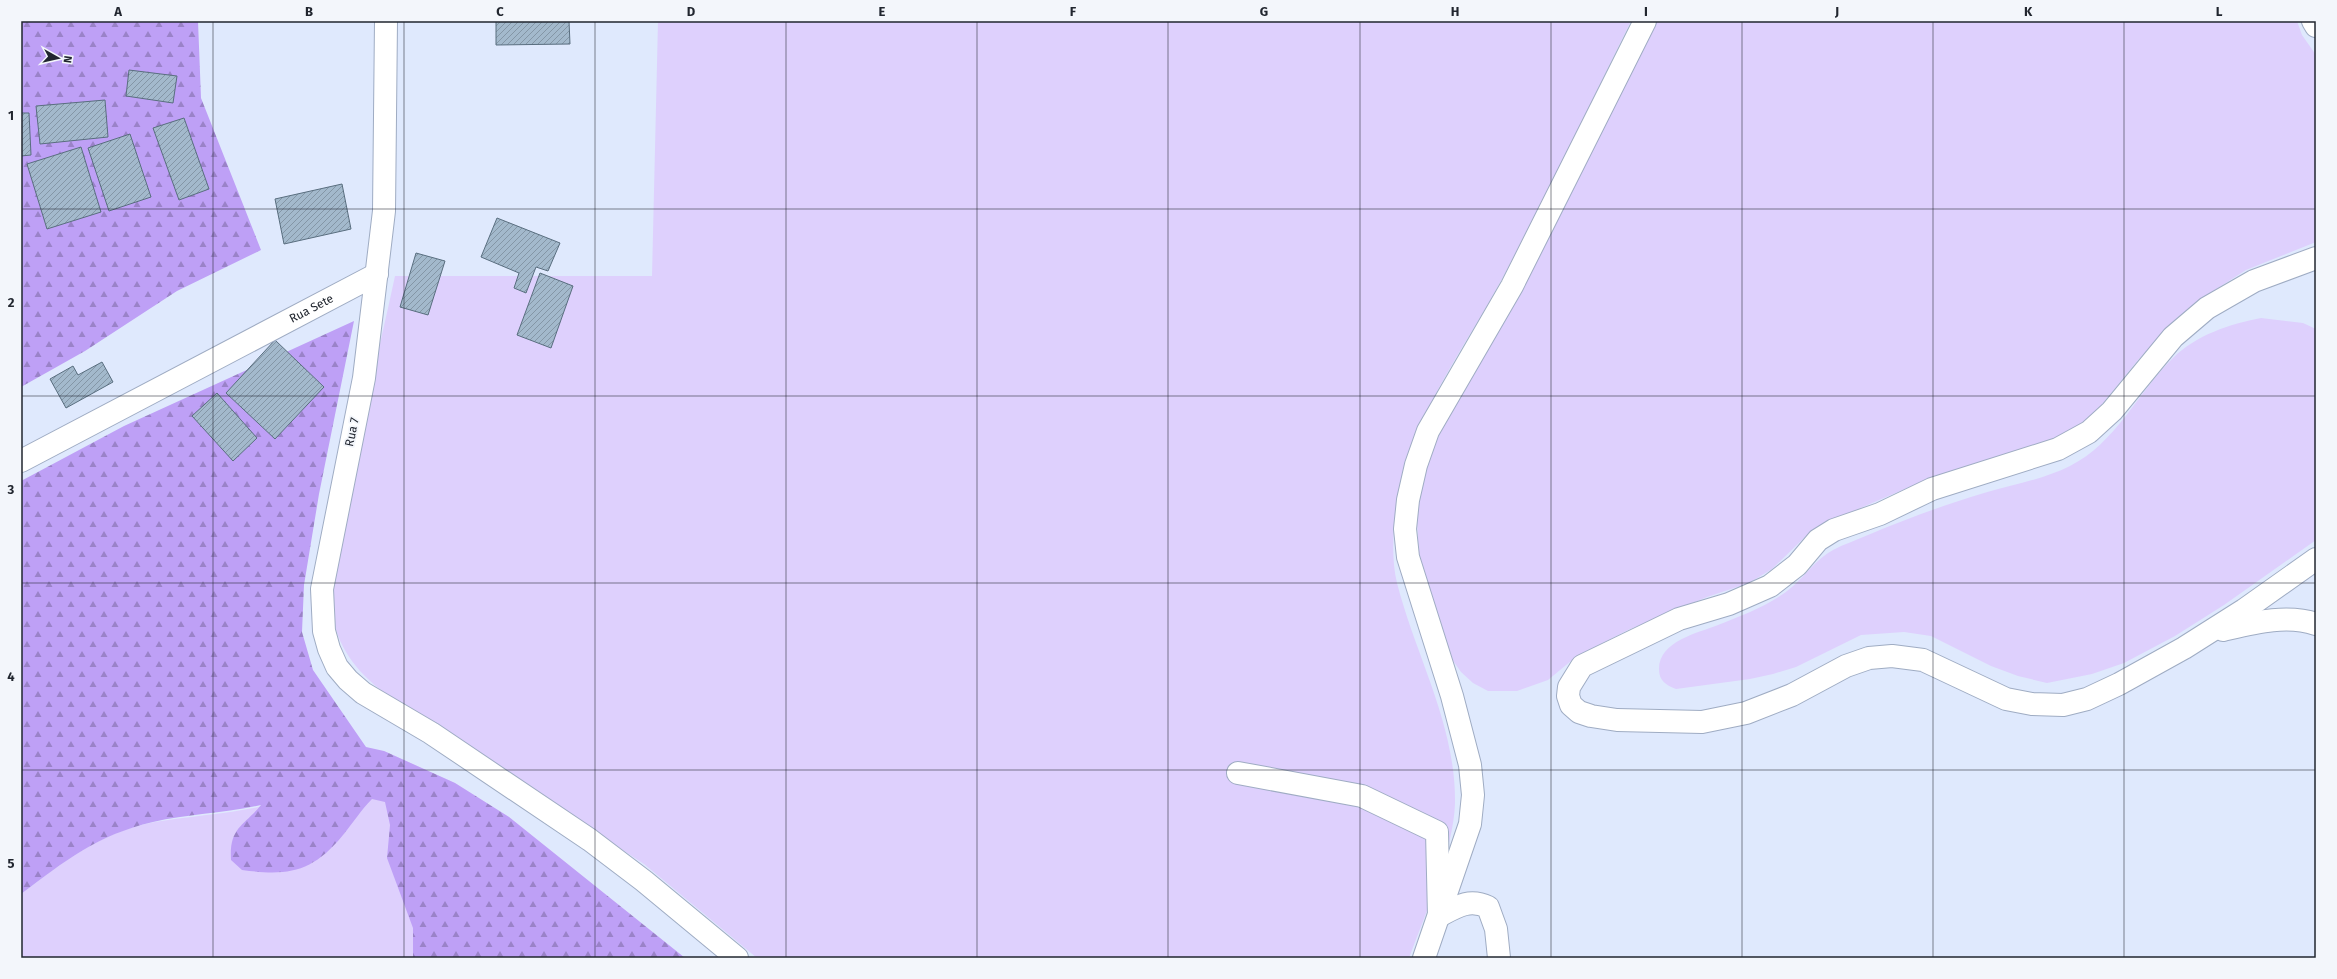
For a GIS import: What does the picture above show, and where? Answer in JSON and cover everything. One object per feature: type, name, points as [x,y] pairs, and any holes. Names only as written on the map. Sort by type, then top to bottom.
[{"type":"street","points":[[377,274],[384,211],[386,21]]},
{"type":"street","points":[[1424,958],[1470,824],[1473,795],[1470,765],[1452,696],[1408,557],[1405,529],[1410,493],[1428,431],[1512,286],[1645,21]]},
{"type":"street","points":[[2313,21],[2316,26]]},
{"type":"street","points":[[2316,258],[2254,281],[2207,308],[2173,337],[2112,411],[2089,432],[2058,449],[1932,489],[1880,514],[1834,530],[1818,540],[1797,565],[1770,586],[1729,604],[1679,619],[1582,666],[1569,687],[1568,696],[1571,705],[1579,712],[1591,716],[1617,720],[1702,722],[1746,713],[1792,695],[1846,666],[1869,658],[1892,656],[1923,660],[2006,699],[2032,704],[2063,705],[2087,699],[2119,684],[2209,633],[2316,559]]},
{"type":"street","name":"Rua Sete","points":[[21,462],[377,274]]},
{"type":"street","name":"Rua 7","points":[[377,274],[364,378],[322,589],[324,631],[332,655],[348,680],[379,703],[431,732],[590,840],[644,881],[737,958]]},
{"type":"street","points":[[2209,633],[2282,619],[2305,620],[2316,624]]},
{"type":"street","points":[[1238,773],[1362,796],[1437,832],[1439,916]]},
{"type":"street","points":[[1439,916],[1468,902],[1488,907],[1496,929],[1499,958]]},
{"type":"shaded area","points":[[658,21],[1631,21],[1521,244],[1489,303],[1456,357],[1426,413],[1404,472],[1394,522],[1393,553],[1395,574],[1405,610],[1442,719],[1454,774],[1455,803],[1450,840],[1438,881],[1409,958],[757,958],[644,864],[389,696],[361,672],[346,652],[336,630],[332,608],[332,590],[344,511],[395,276],[652,276]]},
{"type":"shaded area","points":[[1655,21],[2297,21],[2302,35],[2316,55],[2316,242],[2246,270],[2207,295],[2178,317],[2138,360],[2099,408],[2078,426],[2053,440],[1921,482],[1821,525],[1807,535],[1772,569],[1749,583],[1707,597],[1628,630],[1577,656],[1548,680],[1517,691],[1488,691],[1473,683],[1461,672],[1449,655],[1419,557],[1417,521],[1419,497],[1425,467],[1435,438]]},
{"type":"shaded area","points":[[2261,318],[2303,323],[2316,329],[2316,540],[2224,605],[2175,636],[2124,663],[2092,674],[2047,683],[2018,676],[1991,666],[1931,636],[1904,632],[1861,635],[1796,667],[1750,679],[1676,689],[1666,684],[1660,677],[1659,669],[1661,659],[1665,651],[1672,645],[1691,635],[1747,613],[1775,599],[1792,587],[1816,562],[1833,550],[1940,507],[2039,478],[2070,466],[2086,456],[2114,431],[2160,371],[2182,350],[2203,337],[2226,327]]},
{"type":"shaded area","points":[[384,751],[455,783],[509,817],[685,958],[21,958],[21,894],[67,860],[84,850],[117,833],[136,826],[155,822],[239,811],[272,804],[310,789]]},
{"type":"green space","points":[[21,21],[198,21],[201,98],[261,250],[177,291],[85,351],[21,387]]},
{"type":"green space","points":[[354,321],[319,494],[304,585],[302,632],[313,670],[366,747],[384,751],[455,783],[509,817],[685,958],[413,958],[413,928],[387,858],[390,825],[385,802],[372,799],[332,848],[310,864],[298,869],[286,872],[258,872],[242,870],[231,860],[232,840],[235,834],[261,805],[166,819],[133,827],[82,850],[21,894],[21,481],[124,426]]},
{"type":"building","points":[[496,21],[569,21],[570,44],[496,45]]},
{"type":"building","points":[[129,70],[177,76],[173,103],[126,96]]},
{"type":"building","points":[[105,100],[108,137],[40,144],[36,106]]},
{"type":"building","points":[[21,113],[29,113],[31,155],[21,156]]},
{"type":"building","points":[[184,118],[209,189],[179,200],[153,128]]},
{"type":"building","points":[[130,134],[151,197],[109,211],[88,148]]},
{"type":"building","points":[[81,147],[101,212],[47,229],[27,164]]},
{"type":"building","points":[[342,184],[351,229],[284,244],[275,199]]},
{"type":"building","points":[[497,218],[560,243],[548,271],[536,267],[526,293],[514,288],[519,273],[481,257]]},
{"type":"building","points":[[416,253],[445,261],[428,315],[400,307]]},
{"type":"building","points":[[540,273],[573,286],[551,348],[517,335]]},
{"type":"building","points":[[275,340],[324,387],[275,439],[226,393]]},
{"type":"building","points":[[102,362],[113,382],[66,408],[50,379],[73,366],[78,375]]},
{"type":"building","points":[[217,393],[257,438],[233,461],[192,416]]}]
